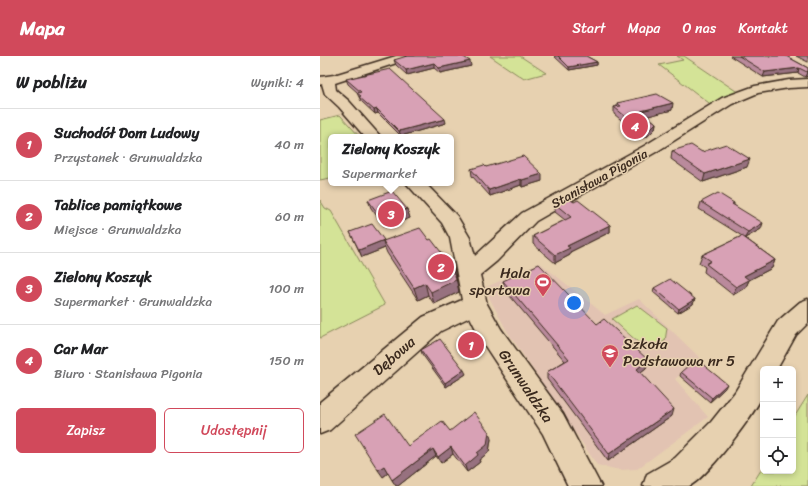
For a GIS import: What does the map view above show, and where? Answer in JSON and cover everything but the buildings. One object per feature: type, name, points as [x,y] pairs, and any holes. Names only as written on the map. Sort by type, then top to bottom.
[{"type":"street","points":[[370,134],[344,104],[330,91],[324,81],[408,56]]},
{"type":"street","name":"Stanisława Pigonia","points":[[469,272],[489,256],[529,217],[650,149],[727,101],[755,90],[790,84],[808,84]]},
{"type":"street","name":"Grunwaldzka","points":[[418,186],[450,220],[460,238],[469,272],[475,304],[492,336],[552,424],[585,486]]},
{"type":"street","name":"Dębowa","points":[[320,420],[432,324],[475,304]]},
{"type":"street","points":[[765,366],[787,328],[808,308]]},
{"type":"street","points":[[659,486],[686,469],[722,432],[745,401],[760,374]]},
{"type":"shaded area","name":"Szkoła Podstawowa nr 5","points":[[540,263],[605,315],[639,299],[700,358],[675,379],[708,417],[637,469],[620,470],[597,465],[507,331],[484,288]]},
{"type":"green space","points":[[490,56],[520,56],[546,73],[524,79]]},
{"type":"green space","points":[[677,56],[684,56],[739,93],[713,106],[659,65],[683,60]]},
{"type":"green space","points":[[340,115],[357,134],[328,134],[328,178],[320,180],[320,120]]},
{"type":"green space","points":[[320,200],[325,208],[331,211],[385,305],[320,338]]},
{"type":"green space","points":[[637,305],[667,328],[665,341],[653,347],[640,344],[612,319]]},
{"type":"green space","points":[[808,395],[808,486],[751,486],[760,472],[760,474],[796,474],[796,414]]},
{"type":"place","name":"Car Mar","points":[[635,126]]},
{"type":"place","name":"Zielony Koszyk","points":[[391,214]]},
{"type":"place","name":"Tablice pamiątkowe","points":[[441,267]]},
{"type":"place","name":"Hala sportowa","points":[[543,297]]},
{"type":"place","name":"Suchodół Dom Ludowy","points":[[471,345]]},
{"type":"place","name":"Szkoła Podstawowa nr 5","points":[[610,368]]}]
